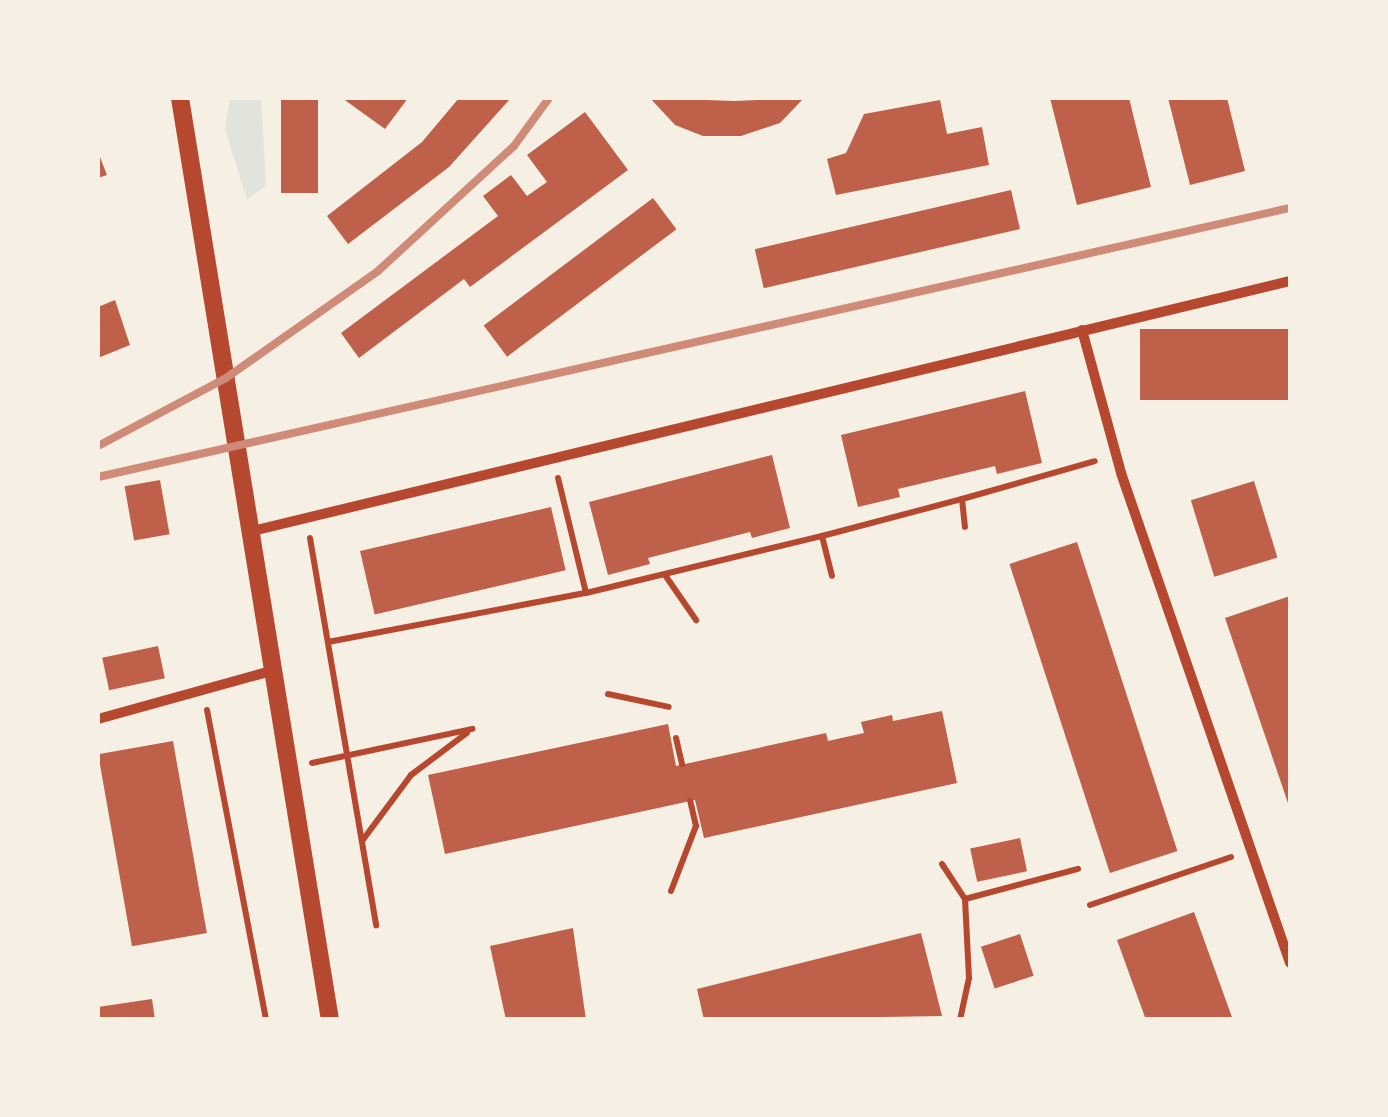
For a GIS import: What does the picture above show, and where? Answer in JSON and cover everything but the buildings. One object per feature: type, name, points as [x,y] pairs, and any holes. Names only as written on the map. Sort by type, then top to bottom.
[{"type":"street","points":[[180,98],[330,1020]]},
{"type":"street","points":[[252,531],[1290,282]]},
{"type":"street","points":[[1082,330],[1116,456],[1290,963]]},
{"type":"street","points":[[98,719],[275,670]]},
{"type":"path","points":[[328,642],[586,594],[822,536],[1116,456]]},
{"type":"path","points":[[553,458],[586,594]]},
{"type":"path","points":[[962,499],[965,527]]},
{"type":"path","points":[[306,518],[376,925]]},
{"type":"path","points":[[822,536],[832,576]]},
{"type":"path","points":[[665,575],[696,620]]},
{"type":"path","points":[[204,690],[266,1020]]},
{"type":"path","points":[[608,694],[669,706]]},
{"type":"path","points":[[291,768],[472,729],[410,775],[361,842]]},
{"type":"path","points":[[676,738],[682,764]]},
{"type":"path","points":[[671,891],[696,826],[690,802]]},
{"type":"path","points":[[1090,906],[1254,850]]},
{"type":"path","points":[[942,864],[965,899],[970,978],[960,1020]]},
{"type":"path","points":[[965,899],[1078,869]]},
{"type":"shaded area","points":[[230,98],[261,98],[266,185],[247,200],[225,129]]},
{"type":"railway","points":[[98,446],[226,378],[378,271],[514,146],[549,98]]},
{"type":"railway","points":[[98,477],[1290,208]]}]
